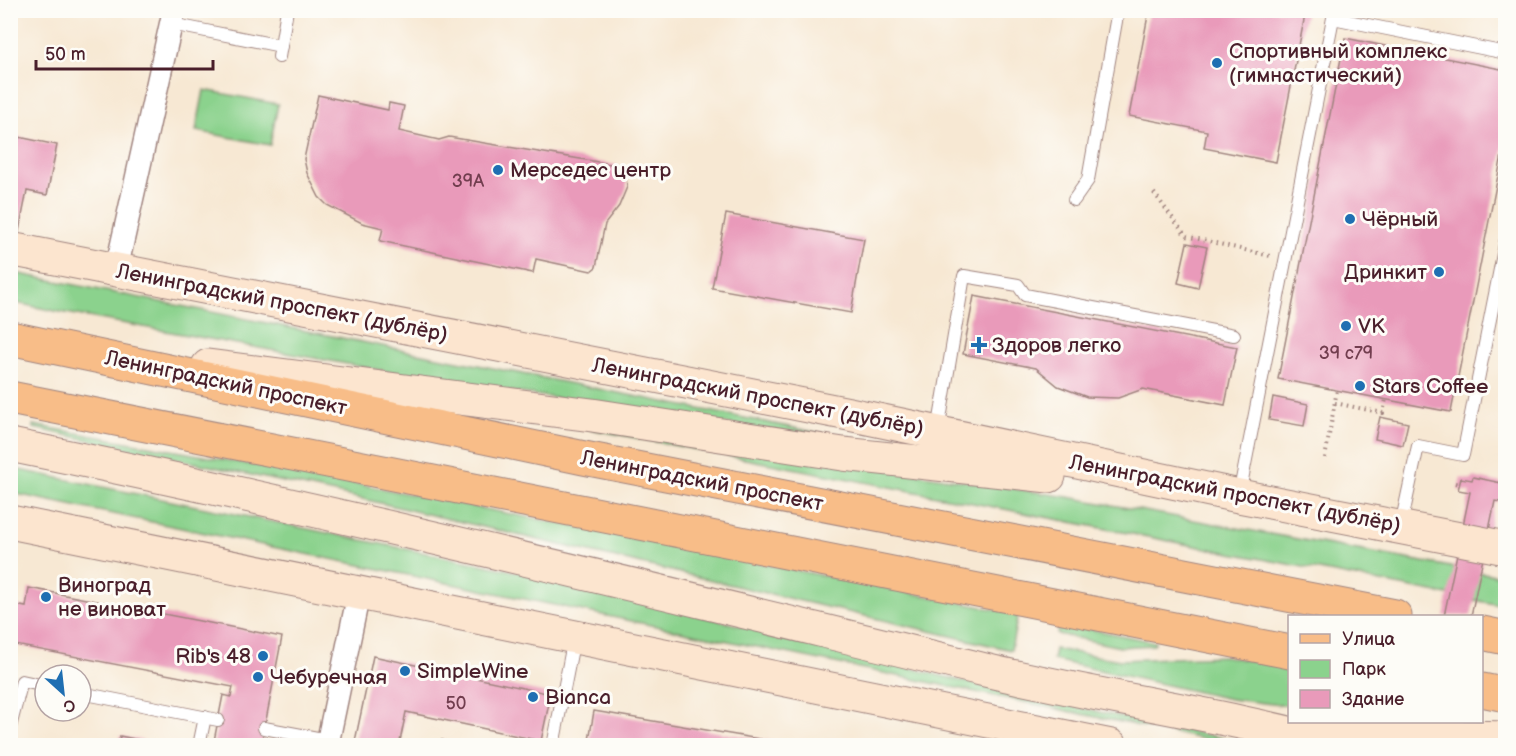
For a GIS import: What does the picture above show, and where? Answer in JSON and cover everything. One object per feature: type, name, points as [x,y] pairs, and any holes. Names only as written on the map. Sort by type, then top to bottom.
[{"type":"main road","name":"Ленинградский проспект (дублёр)","points":[[10,249],[1506,548]]},
{"type":"main road","name":"Ленинградский проспект","points":[[10,338],[584,458],[1390,615]]},
{"type":"main road","points":[[52,346],[592,415],[843,454],[1239,496]]},
{"type":"main road","points":[[10,398],[1288,652]]},
{"type":"main road","points":[[10,445],[358,520],[1041,683],[1292,733],[1340,746]]},
{"type":"main road","points":[[10,522],[574,636],[1012,736],[1111,746]]},
{"type":"main road","points":[[1483,633],[1506,638]]},
{"type":"main road","points":[[1483,690],[1506,695]]},
{"type":"main road","points":[[1292,733],[1506,738]]},
{"type":"street","points":[[116,271],[173,17]]},
{"type":"street","points":[[327,743],[359,592]]},
{"type":"lane","points":[[173,17],[280,52],[287,10]]},
{"type":"lane","points":[[1074,200],[1088,180],[1118,10]]},
{"type":"lane","points":[[1239,496],[1333,18],[1506,53]]},
{"type":"lane","points":[[1401,526],[1418,446],[1463,454],[1506,239]]},
{"type":"lane","points":[[938,434],[964,276],[1018,285],[1025,295],[1234,335]]},
{"type":"lane","points":[[553,746],[574,636]]},
{"type":"lane","points":[[10,727],[22,681],[33,683]]},
{"type":"lane","points":[[93,695],[218,720]]},
{"type":"lane","points":[[199,746],[205,717]]},
{"type":"lane","points":[[264,728],[327,743]]},
{"type":"lane","points":[[429,746],[441,746]]},
{"type":"path","points":[[1154,193],[1186,236],[1286,260]]},
{"type":"path","points":[[1325,458],[1338,390]]},
{"type":"path","points":[[1335,403],[1383,413],[1386,399]]},
{"type":"green space","points":[[204,90],[278,104],[270,145],[196,131]]},
{"type":"green space","points":[[10,272],[840,437],[839,441],[424,378],[55,311],[11,302]]},
{"type":"green space","points":[[591,424],[1068,497],[1505,577],[1505,606],[590,429]]},
{"type":"green space","points":[[33,425],[369,486],[1018,614],[1011,650],[367,500],[33,428]]},
{"type":"green space","points":[[10,468],[557,580],[1018,695],[1256,745],[1232,745],[11,493]]},
{"type":"green space","points":[[1059,623],[1155,642],[1154,645],[1120,647],[1057,634]]},
{"type":"green space","points":[[1055,649],[1120,660],[1224,656],[1288,668],[1288,706],[1230,699],[1053,660]]},
{"type":"building","name":"Спортивный комплекс (гимнастический)","points":[[1149,10],[1306,10],[1276,162],[1204,148],[1207,131],[1129,116]]},
{"type":"building","points":[[1345,38],[1506,70],[1506,135],[1451,412],[1278,379]]},
{"type":"building","points":[[318,95],[388,110],[389,103],[404,106],[399,131],[439,140],[449,137],[616,165],[626,176],[627,187],[619,206],[605,224],[596,267],[591,271],[536,259],[533,273],[380,241],[383,228],[362,223],[327,205],[319,197],[307,173],[304,159]]},
{"type":"building","points":[[14,136],[57,145],[47,195],[27,191],[12,266],[10,152]]},
{"type":"building","points":[[726,214],[864,239],[851,313],[712,288]]},
{"type":"building","points":[[1187,243],[1207,247],[1198,288],[1178,283]]},
{"type":"building","points":[[974,296],[1237,347],[1225,405],[1143,389],[1118,398],[1087,397],[1058,386],[1036,368],[963,354]]},
{"type":"building","points":[[1273,397],[1308,404],[1304,426],[1269,420]]},
{"type":"building","points":[[1380,417],[1408,423],[1403,445],[1375,439]]},
{"type":"building","points":[[1473,477],[1506,484],[1506,503],[1495,501],[1471,615],[1444,615],[1470,492],[1458,490],[1461,478],[1472,480]]},
{"type":"building","points":[[29,588],[282,637],[261,746],[213,746],[223,695],[231,697],[233,687],[10,644],[10,604],[26,607]]},
{"type":"building","points":[[373,656],[551,694],[541,741],[406,712],[399,746],[354,746]]},
{"type":"building","points":[[594,711],[788,744],[788,746],[588,746]]},
{"type":"building","points":[[120,736],[145,741],[144,746],[118,746]]},
{"type":"place","name":"Спортивный комплекс (гимнастический)","points":[[1217,63]]},
{"type":"place","name":"Мерседес центр","points":[[498,170]]},
{"type":"place","name":"Чёрный","points":[[1350,219]]},
{"type":"place","name":"Дринкит","points":[[1439,272]]},
{"type":"place","name":"VK","points":[[1346,326]]},
{"type":"place","name":"Здоров легко","points":[[979,345]]},
{"type":"place","name":"Stars Coffee","points":[[1360,386]]},
{"type":"place","name":"Виноград не виноват","points":[[46,597]]},
{"type":"place","name":"Rib's 48","points":[[263,656]]},
{"type":"place","name":"SimpleWine","points":[[405,671]]},
{"type":"place","name":"Чебуречная","points":[[258,677]]},
{"type":"place","name":"Bianca","points":[[533,697]]}]
